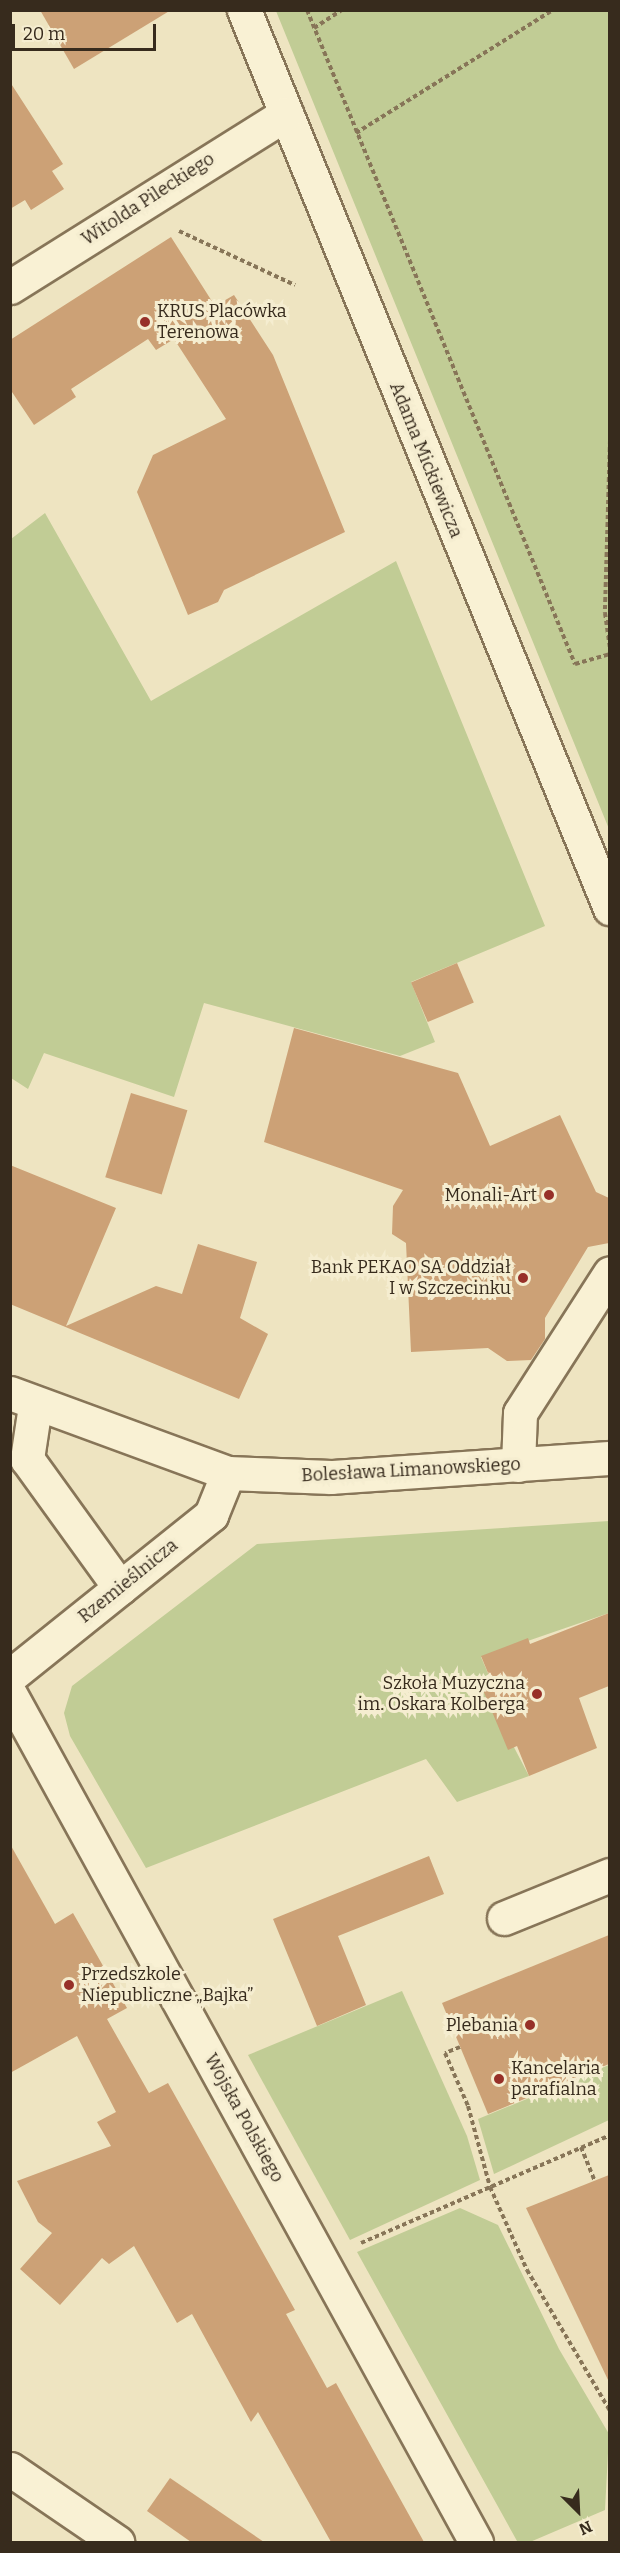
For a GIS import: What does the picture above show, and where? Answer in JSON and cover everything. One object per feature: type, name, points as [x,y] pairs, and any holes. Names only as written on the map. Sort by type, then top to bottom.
[{"type":"street","name":"Adama Mickiewicza","points":[[244,10],[609,908]]},
{"type":"street","name":"Witolda Pileckiego","points":[[10,287],[286,114]]},
{"type":"street","points":[[518,1465],[520,1413],[609,1273]]},
{"type":"street","points":[[23,1400],[27,1460],[120,1588]]},
{"type":"street","name":"Bolesława Limanowskiego","points":[[23,1400],[228,1473],[331,1476],[609,1458]]},
{"type":"street","name":"Rzemieślnicza","points":[[10,1676],[211,1515],[228,1473]]},
{"type":"street","name":"Wojska Polskiego","points":[[10,1694],[476,2542]]},
{"type":"street","points":[[504,1918],[609,1875]]},
{"type":"street","points":[[10,2469],[117,2542]]},
{"type":"path","points":[[307,10],[575,664],[609,654]]},
{"type":"path","points":[[314,28],[342,10]]},
{"type":"path","points":[[356,133],[553,10]]},
{"type":"path","points":[[174,230],[295,285]]},
{"type":"path","points":[[609,440],[609,647]]},
{"type":"path","points":[[460,2047],[445,2053],[468,2106],[490,2187],[527,2270],[609,2411]]},
{"type":"path","points":[[356,2245],[609,2135]]},
{"type":"path","points":[[581,2147],[595,2181]]},
{"type":"green space","points":[[276,11],[609,11],[609,829],[585,770]]},
{"type":"green space","points":[[45,513],[151,701],[396,561],[545,926],[411,982],[435,1042],[400,1056],[204,1003],[174,1097],[44,1053],[28,1089],[11,1078],[11,539]]},
{"type":"green space","points":[[609,1521],[609,1613],[481,1657],[493,1685],[484,1690],[529,1776],[457,1802],[426,1759],[146,1868],[70,1736],[64,1713],[72,1686],[257,1544]]},
{"type":"green space","points":[[402,1991],[467,2136],[480,2180],[350,2240],[248,2055]]},
{"type":"green space","points":[[609,2065],[609,2120],[494,2174],[478,2119]]},
{"type":"green space","points":[[460,2208],[498,2225],[559,2349],[609,2434],[605,2510],[530,2542],[517,2541],[357,2252]]},
{"type":"building","points":[[40,10],[171,10],[74,69]]},
{"type":"building","points":[[10,82],[63,164],[52,171],[64,189],[31,210],[25,200],[10,209]]},
{"type":"building","points":[[171,237],[215,306],[234,295],[273,355],[345,532],[224,590],[218,602],[188,615],[137,492],[153,455],[226,419],[174,339],[156,350],[148,339],[71,389],[76,397],[34,425],[10,389],[10,340]]},
{"type":"building","points":[[457,963],[474,1003],[428,1022],[411,983]]},
{"type":"building","points":[[294,1028],[458,1073],[490,1146],[560,1115],[596,1192],[609,1198],[609,1243],[588,1247],[545,1318],[545,1339],[531,1360],[507,1361],[488,1348],[411,1352],[406,1243],[392,1234],[393,1206],[403,1190],[264,1142]]},
{"type":"building","points":[[131,1093],[187,1110],[162,1194],[105,1177]]},
{"type":"building","points":[[10,1165],[116,1208],[66,1326],[156,1286],[182,1294],[198,1244],[257,1262],[240,1318],[268,1334],[239,1399],[10,1304]]},
{"type":"building","name":"Szkoła Muzyczna im. Oskara Kolberga","points":[[609,1613],[609,1686],[579,1698],[597,1748],[529,1776],[517,1746],[508,1750],[483,1690],[493,1685],[481,1656],[528,1638],[530,1644]]},
{"type":"building","points":[[10,1844],[55,1924],[73,1913],[127,2008],[107,2019],[149,2093],[168,2083],[295,2310],[286,2314],[327,2388],[336,2383],[424,2542],[331,2542],[258,2412],[251,2422],[192,2314],[177,2323],[134,2246],[109,2264],[102,2258],[60,2305],[20,2269],[52,2233],[38,2222],[17,2181],[111,2146],[97,2122],[116,2112],[77,2036],[10,2073]]},
{"type":"building","points":[[429,1856],[444,1894],[338,1936],[366,2005],[317,2026],[273,1919]]},
{"type":"building","name":"Plebania","points":[[609,1935],[609,2064],[488,2114],[442,2003]]},
{"type":"building","points":[[609,2175],[609,2382],[526,2208]]},
{"type":"building","points":[[170,2478],[264,2542],[191,2542],[147,2511]]},
{"type":"place","name":"KRUS Placówka Terenowa","points":[[145,322]]},
{"type":"place","name":"Monali-Art","points":[[549,1195]]},
{"type":"place","name":"Bank PEKAO SA Oddział I w Szczecinku","points":[[523,1278]]},
{"type":"place","name":"Szkoła Muzyczna im. Oskara Kolberga","points":[[537,1694]]},
{"type":"place","name":"Przedszkole Niepubliczne „Bajka”","points":[[69,1985]]},
{"type":"place","name":"Plebania","points":[[530,2025]]},
{"type":"place","name":"Kancelaria parafialna","points":[[499,2079]]}]
